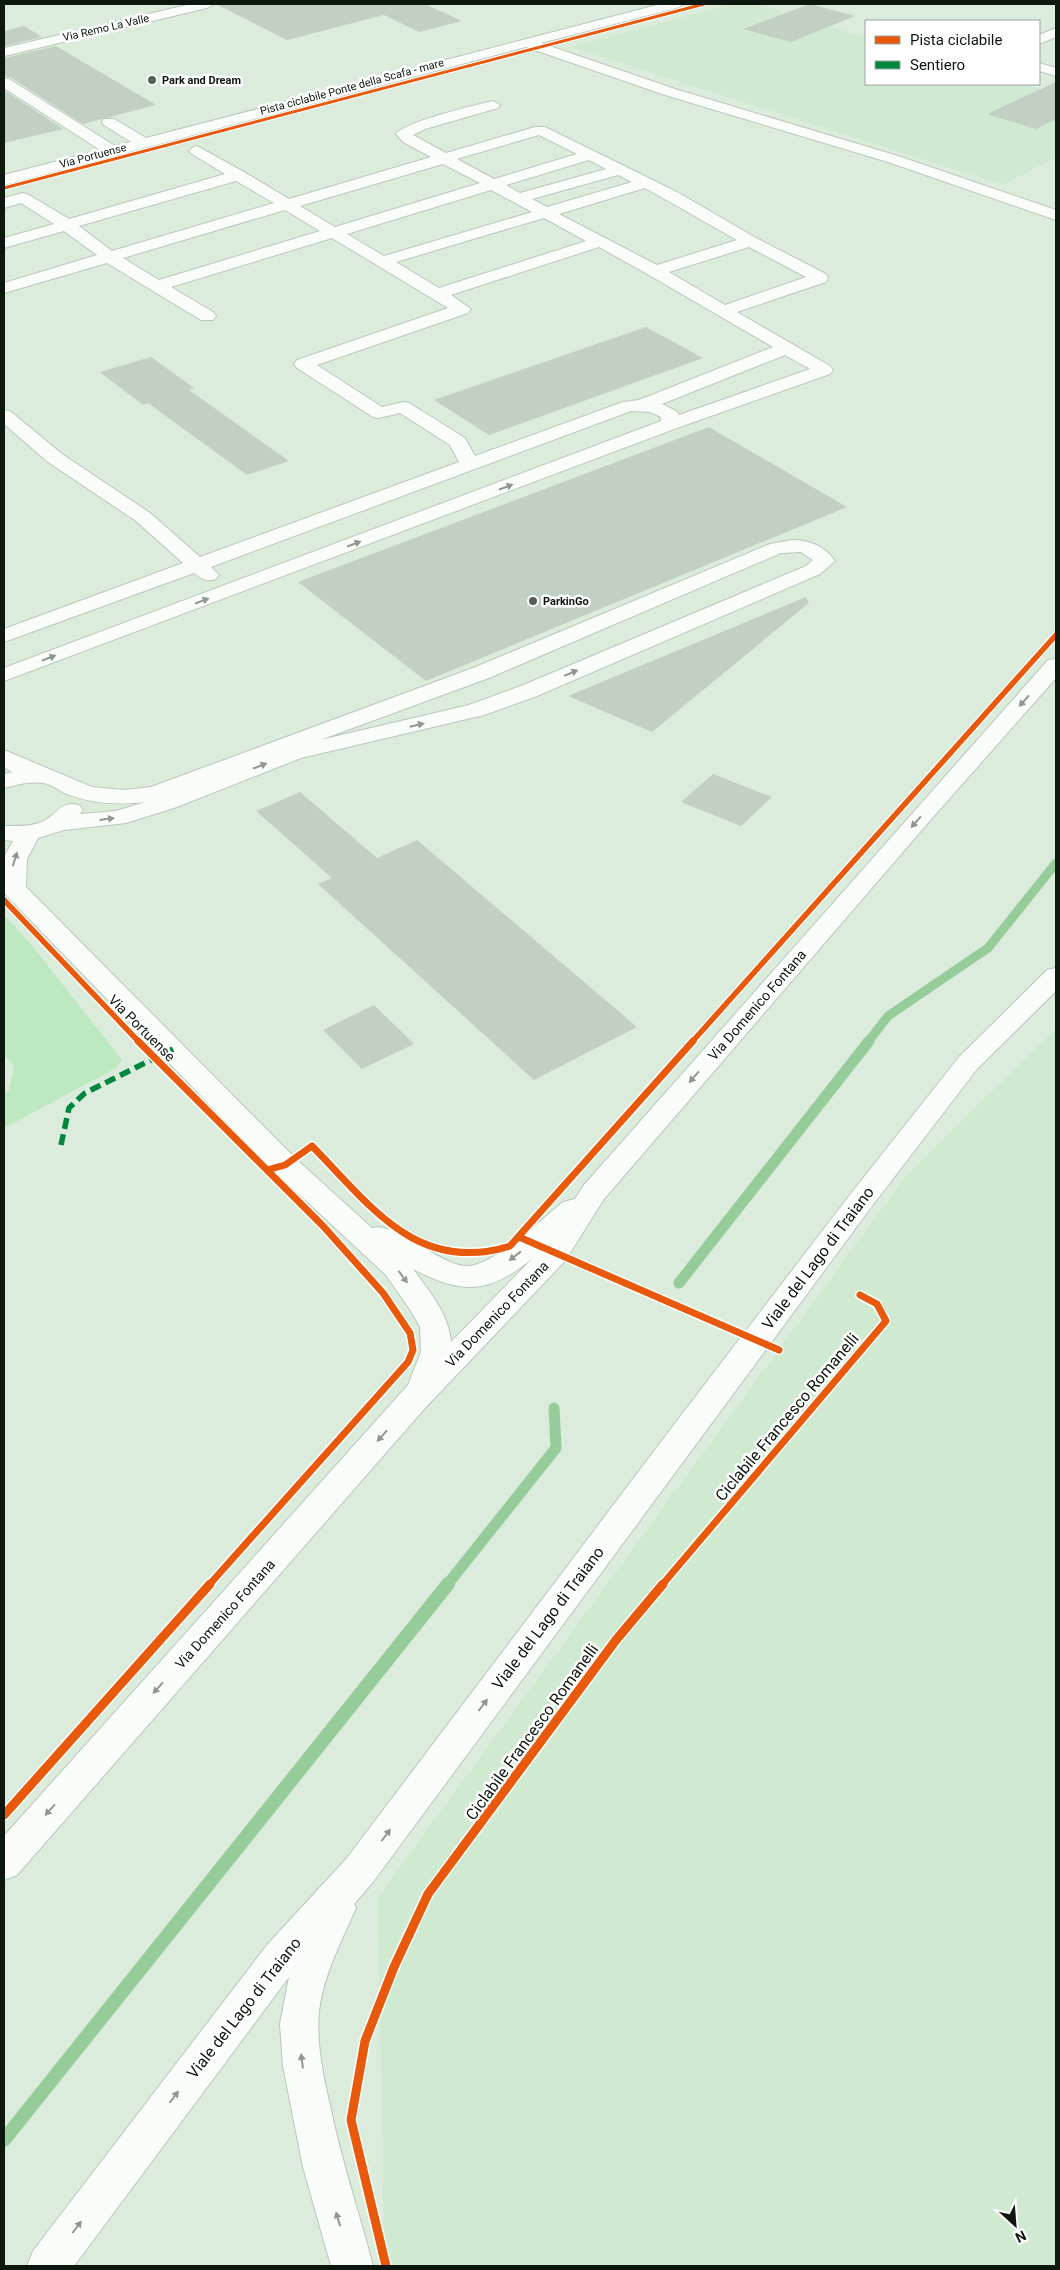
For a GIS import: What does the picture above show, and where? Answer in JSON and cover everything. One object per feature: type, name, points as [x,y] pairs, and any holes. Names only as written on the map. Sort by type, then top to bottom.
[{"type":"street","name":"Via Remo La Valle","points":[[4,52],[208,4]]},
{"type":"street","name":"Via Portuense","points":[[4,180],[675,4]]},
{"type":"street","points":[[1040,40],[1056,32]]},
{"type":"street","points":[[527,43],[670,92],[893,159],[1056,215]]},
{"type":"street","points":[[1040,67],[1056,72]]},
{"type":"street","points":[[4,82],[112,151]]},
{"type":"street","points":[[4,675],[670,424],[824,370],[655,271],[466,172],[408,139],[403,134],[420,126],[492,105]]},
{"type":"street","points":[[109,122],[143,143]]},
{"type":"street","points":[[4,288],[540,130],[671,195],[750,241],[820,278],[723,311]]},
{"type":"street","points":[[197,151],[462,309],[303,364],[379,413],[403,407],[458,442],[470,464]]},
{"type":"street","points":[[156,286],[590,155]]},
{"type":"street","points":[[518,198],[618,170]]},
{"type":"street","points":[[4,243],[239,175]]},
{"type":"street","points":[[383,261],[645,183]]},
{"type":"street","points":[[4,203],[23,198],[67,225],[109,257],[208,316]]},
{"type":"street","points":[[655,271],[750,241]]},
{"type":"street","points":[[438,294],[599,242]]},
{"type":"street","points":[[643,405],[787,348]]},
{"type":"street","points":[[4,636],[629,406],[643,405],[660,409],[670,415],[670,424]]},
{"type":"street","points":[[4,415],[55,458],[142,517],[228,591]]},
{"type":"street","points":[[4,757],[18,766],[60,781],[70,788],[100,796],[133,798],[156,793],[292,741],[472,677],[777,548],[801,544],[816,551],[825,561],[813,570],[529,691],[476,710],[294,753],[169,802],[118,818],[59,823],[30,833],[4,833]]},
{"type":"street","name":"Via Domenico Fontana","points":[[4,1863],[414,1399],[555,1253],[594,1192],[912,826],[1056,665]]},
{"type":"street","points":[[4,781],[30,775],[46,776]]},
{"type":"street","points":[[59,823],[74,806],[74,796],[70,788]]},
{"type":"street","name":"Via Portuense","points":[[30,833],[16,854],[9,885],[173,1049],[285,1165],[396,1267],[422,1303],[435,1327],[436,1352],[427,1376],[414,1399]]},
{"type":"street","name":"Viale del Lago di Traiano","points":[[48,2266],[280,1958],[360,1870],[859,1203],[968,1063],[1056,976]]},
{"type":"street","name":"Via Portuense","points":[[344,1218],[454,1276],[477,1277],[509,1261],[594,1192]]},
{"type":"street","points":[[352,2266],[318,2144],[302,2064],[299,2022],[302,2003],[320,1945],[332,1917],[360,1870]]},
{"type":"shaded area","points":[[732,4],[757,4],[865,38],[865,85],[1024,85],[1056,94],[1056,157],[1003,185],[571,47]]},
{"type":"shaded area","points":[[4,915],[30,943],[122,1060],[116,1068],[4,1128],[4,1094],[9,1090],[14,1066],[4,1054]]},
{"type":"shaded area","points":[[1056,1029],[1056,2266],[394,2266],[384,2244],[378,1897],[909,1172]]},
{"type":"building","points":[[216,4],[425,4],[462,21],[419,32],[384,15],[287,40]]},
{"type":"building","points":[[810,4],[855,16],[791,42],[743,29]]},
{"type":"building","points":[[24,26],[42,37],[4,46],[4,31]]},
{"type":"building","points":[[56,46],[156,105],[83,124],[10,77],[4,76],[4,58]]},
{"type":"building","points":[[1056,82],[1056,119],[1036,129],[987,114]]},
{"type":"building","points":[[4,90],[63,129],[4,143]]},
{"type":"building","points":[[646,327],[703,358],[489,435],[434,400]]},
{"type":"building","points":[[151,357],[194,388],[189,390],[289,461],[247,475],[148,403],[143,405],[100,372]]},
{"type":"building","points":[[709,427],[847,507],[426,681],[298,582]]},
{"type":"building","points":[[806,597],[809,603],[652,732],[568,696]]},
{"type":"building","points":[[713,774],[772,797],[741,826],[681,802]]},
{"type":"building","points":[[300,792],[377,858],[417,840],[637,1027],[534,1080],[318,884],[332,878],[256,811]]},
{"type":"building","points":[[374,1005],[414,1044],[362,1069],[323,1030]]},
{"type":"waterway","points":[[868,1042],[888,1016],[988,948],[1056,863]]},
{"type":"waterway","points":[[679,1283],[869,1041]]},
{"type":"waterway","points":[[447,1585],[556,1448],[554,1408]]},
{"type":"waterway","points":[[4,2140],[448,1584]]},
{"type":"marked path","points":[[61,1145],[69,1108],[85,1093],[173,1049]]},
{"type":"cycle path","name":"Pista ciclabile Ponte della Scafa - mare","points":[[4,188],[704,4]]},
{"type":"cycle path","points":[[267,1170],[285,1165],[312,1146],[384,1218],[397,1229],[421,1244],[460,1253],[486,1252],[510,1246],[1056,635]]},
{"type":"cycle path","points":[[4,900],[95,998],[323,1226],[383,1293],[410,1333],[413,1350],[408,1362],[4,1815]]},
{"type":"cycle path","points":[[519,1237],[779,1350]]},
{"type":"cycle path","name":"Ciclabile Francesco Romanelli","points":[[386,2266],[351,2120],[365,2041],[394,1967],[428,1894],[616,1640],[886,1321],[877,1304],[860,1295]]},
{"type":"place","name":"Park and Dream","points":[[152,80]]},
{"type":"place","name":"ParkinGo","points":[[533,601]]}]
